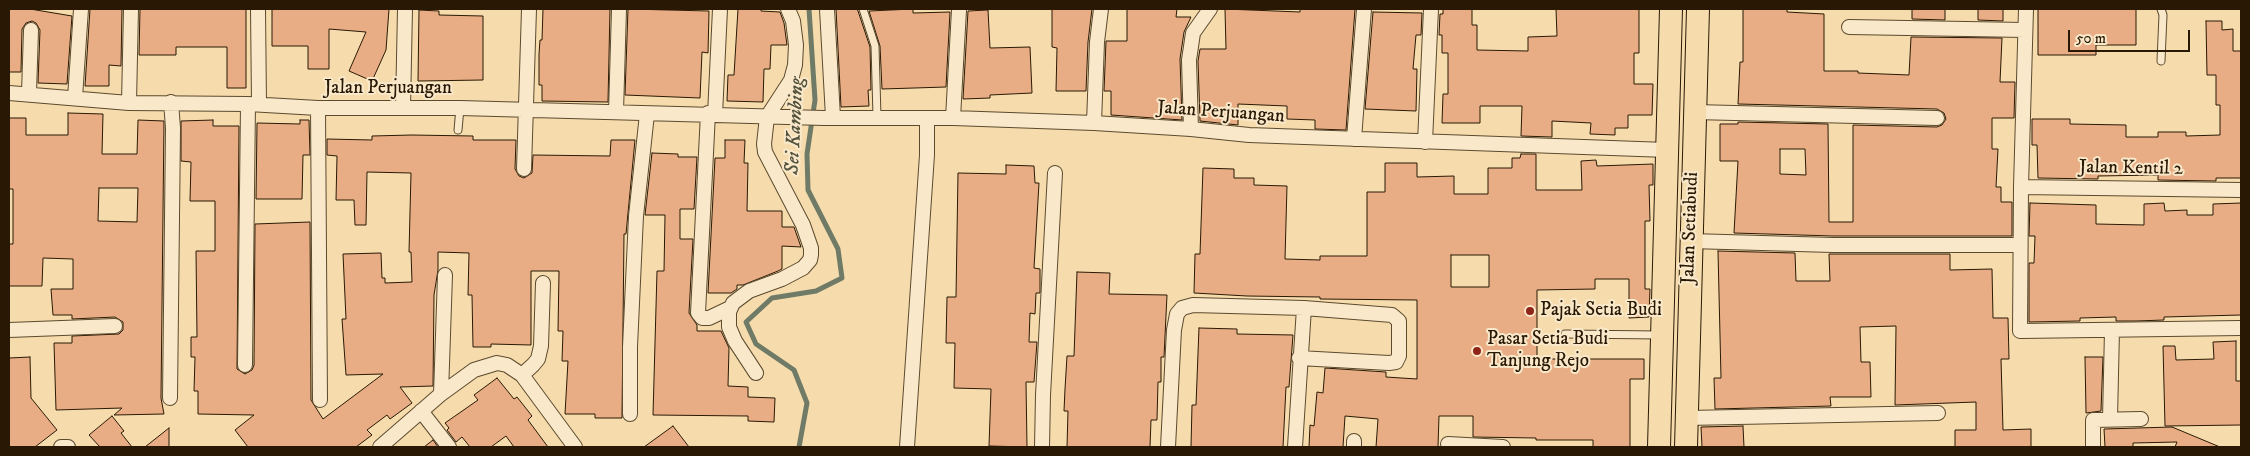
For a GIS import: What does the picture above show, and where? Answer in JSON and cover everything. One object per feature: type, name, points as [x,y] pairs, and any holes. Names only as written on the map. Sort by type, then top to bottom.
[{"type":"main road","name":"Jalan Setiabudi","points":[[1659,447],[1671,9]]},
{"type":"main road","name":"Jalan Setiabudi","points":[[1686,447],[1690,241],[1698,9]]},
{"type":"street","points":[[75,98],[81,9]]},
{"type":"street","points":[[129,103],[131,9]]},
{"type":"street","points":[[245,365],[253,104],[258,9]]},
{"type":"street","points":[[403,108],[405,9]]},
{"type":"street","points":[[524,169],[529,9]]},
{"type":"street","points":[[616,112],[619,9]]},
{"type":"street","points":[[720,9],[698,313],[702,318],[709,318],[730,308]]},
{"type":"street","points":[[756,374],[728,327],[730,308],[733,303],[749,291],[782,279],[803,268],[810,260],[811,248],[803,225],[765,152],[764,144],[770,117],[791,80],[796,65],[793,21],[788,9]]},
{"type":"street","points":[[827,9],[828,118]]},
{"type":"street","points":[[1094,123],[1097,35],[1101,9]]},
{"type":"street","points":[[1191,129],[1189,60],[1193,33],[1210,9]]},
{"type":"street","points":[[1354,138],[1364,9]]},
{"type":"street","points":[[1425,142],[1432,9]]},
{"type":"street","points":[[2026,9],[2021,187],[2020,331],[2241,328]]},
{"type":"street","points":[[953,118],[958,10]]},
{"type":"street","points":[[1849,27],[2025,30]]},
{"type":"street","points":[[28,93],[31,30]]},
{"type":"street","name":"Jalan Perjuangan","points":[[9,92],[129,103],[253,104],[318,108],[460,108],[770,117],[953,118],[1094,123],[1250,135],[1667,150]]},
{"type":"street","points":[[170,398],[173,128],[171,102]]},
{"type":"street","points":[[318,108],[320,400]]},
{"type":"street","points":[[1694,112],[1937,118]]},
{"type":"street","points":[[630,414],[630,347],[636,216],[647,114]]},
{"type":"street","points":[[907,447],[927,155],[927,119]]},
{"type":"street","points":[[1042,447],[1043,385],[1055,173]]},
{"type":"street","name":"Jalan Kentil 2","points":[[2021,187],[2241,190]]},
{"type":"street","points":[[1690,241],[1833,245],[2020,246]]},
{"type":"street","points":[[440,394],[445,275]]},
{"type":"street","points":[[522,374],[533,365],[539,354],[543,283]]},
{"type":"street","points":[[1168,447],[1174,330],[1177,314],[1182,308],[1193,305],[1304,308],[1396,316],[1399,324],[1400,356],[1396,362],[1299,358]]},
{"type":"street","points":[[1295,447],[1299,358],[1304,308]]},
{"type":"street","points":[[9,330],[115,326]]},
{"type":"street","points":[[2110,419],[2112,330]]},
{"type":"street","points":[[380,447],[440,394],[474,370],[485,365],[497,363],[507,365],[522,374],[575,447]]},
{"type":"street","points":[[421,410],[449,447]]},
{"type":"street","points":[[1687,418],[1938,413]]},
{"type":"street","points":[[2093,447],[2094,420],[2141,419]]},
{"type":"street","points":[[1448,444],[1503,447]]},
{"type":"street","points":[[61,447],[68,447]]},
{"type":"lane","points":[[863,9],[875,46],[877,117]]},
{"type":"lane","points":[[2161,9],[2163,15],[2161,60]]},
{"type":"lane","points":[[458,130],[460,108]]},
{"type":"lane","points":[[1564,334],[1663,335]]},
{"type":"building","points":[[9,9],[30,9],[72,16],[67,84],[38,83],[40,30],[36,23],[32,21],[26,23],[22,29],[21,72],[9,72]]},
{"type":"building","points":[[90,9],[122,9],[121,66],[109,65],[109,86],[85,86]]},
{"type":"building","points":[[140,9],[246,9],[246,88],[227,88],[227,47],[176,47],[176,55],[139,55]]},
{"type":"building","points":[[272,9],[389,9],[386,50],[372,81],[349,71],[366,32],[329,29],[329,69],[308,69],[308,46],[272,46]]},
{"type":"building","points":[[543,9],[610,9],[608,102],[542,101],[542,85],[539,85],[539,54],[540,40],[542,40]]},
{"type":"building","points":[[628,9],[709,11],[708,53],[702,52],[700,98],[625,95]]},
{"type":"building","points":[[738,9],[761,9],[761,11],[780,12],[784,23],[787,45],[771,45],[770,69],[764,69],[763,102],[727,101],[728,75],[734,75]]},
{"type":"building","points":[[836,9],[857,9],[858,11],[870,47],[871,90],[868,90],[869,106],[841,107]]},
{"type":"building","points":[[913,9],[913,13],[950,12],[946,87],[882,89],[880,46],[869,11]]},
{"type":"building","points":[[1052,9],[1092,9],[1088,42],[1086,91],[1056,91],[1057,48],[1052,47]]},
{"type":"building","points":[[1127,9],[1177,9],[1176,17],[1191,17],[1184,32],[1180,59],[1182,120],[1111,115],[1111,91],[1104,91],[1106,41],[1127,41]]},
{"type":"building","points":[[1225,9],[1300,12],[1300,9],[1355,9],[1346,130],[1315,129],[1315,120],[1287,119],[1287,106],[1238,104],[1238,125],[1200,121],[1198,61],[1200,49],[1226,49]]},
{"type":"building","points":[[1443,9],[1472,9],[1472,25],[1477,25],[1477,50],[1528,51],[1528,37],[1557,36],[1556,9],[1639,9],[1639,53],[1634,53],[1634,84],[1653,84],[1652,115],[1628,115],[1628,128],[1615,128],[1615,135],[1590,134],[1591,123],[1552,121],[1552,137],[1521,136],[1522,106],[1480,106],[1480,123],[1442,123],[1443,94],[1448,94],[1448,53],[1442,53],[1442,35],[1439,35],[1440,14],[1443,14]]},
{"type":"building","points":[[1743,9],[1787,9],[1787,12],[1824,14],[1824,71],[1858,71],[1858,73],[1909,75],[1911,37],[2002,38],[2000,82],[2015,82],[2014,118],[1992,118],[1992,149],[1998,149],[1996,187],[2001,187],[2001,202],[2012,202],[2012,236],[1833,236],[1734,233],[1738,161],[1720,161],[1720,124],[1738,124],[1738,122],[1828,124],[1829,222],[1853,222],[1853,125],[1937,127],[1942,125],[1946,119],[1944,113],[1937,109],[1738,104],[1740,62],[1743,62]],"holes":[[[1780,149],[1805,149],[1806,175],[1780,174]]]},
{"type":"building","points":[[1912,9],[1945,9],[1945,20],[1912,19]]},
{"type":"building","points":[[1978,9],[2003,9],[2003,21],[1978,20]]},
{"type":"building","points":[[2038,9],[2136,9],[2136,45],[2096,45],[2096,55],[2038,55]]},
{"type":"building","points":[[419,10],[439,11],[439,15],[483,16],[483,80],[418,81]]},
{"type":"building","points":[[988,10],[990,48],[1030,47],[1032,93],[990,95],[990,98],[963,99],[968,11]]},
{"type":"building","points":[[1373,12],[1422,13],[1421,35],[1416,35],[1413,69],[1417,69],[1416,111],[1365,109]]},
{"type":"building","points":[[2206,21],[2222,21],[2222,30],[2233,29],[2233,51],[2241,51],[2241,178],[2216,178],[2216,181],[2158,180],[2158,175],[2098,176],[2098,179],[2038,178],[2037,145],[2032,145],[2032,119],[2070,119],[2070,124],[2126,125],[2126,137],[2158,137],[2158,132],[2186,132],[2186,136],[2220,135],[2220,105],[2216,105],[2216,75],[2207,75]]},
{"type":"building","points":[[68,113],[103,114],[102,154],[137,154],[138,120],[164,121],[161,398],[164,414],[114,415],[122,408],[56,410],[54,343],[72,343],[72,336],[119,334],[123,330],[123,322],[115,317],[72,319],[72,315],[53,315],[51,289],[73,289],[73,259],[43,258],[42,286],[9,286],[9,244],[13,244],[13,189],[9,189],[9,118],[26,118],[26,135],[68,135]],"holes":[[[99,188],[138,188],[137,222],[98,221]]]},
{"type":"building","points":[[213,120],[213,126],[239,126],[237,369],[245,374],[252,370],[254,365],[255,224],[310,222],[311,400],[323,419],[383,374],[346,375],[342,319],[346,319],[343,254],[381,253],[382,278],[385,278],[385,283],[412,282],[411,252],[409,252],[411,173],[367,172],[366,225],[355,225],[354,200],[336,200],[337,156],[327,155],[327,139],[372,140],[372,136],[412,135],[473,136],[473,140],[516,140],[515,169],[519,176],[524,178],[532,173],[533,155],[610,156],[611,140],[635,140],[626,234],[624,234],[622,418],[595,418],[595,414],[565,414],[568,361],[562,361],[563,331],[558,331],[559,271],[531,271],[531,345],[491,344],[491,347],[473,347],[472,295],[468,295],[469,253],[438,252],[438,270],[434,295],[433,386],[400,387],[412,403],[390,419],[387,415],[367,430],[372,435],[356,447],[248,447],[235,430],[254,415],[198,414],[198,391],[194,391],[195,357],[191,357],[191,337],[197,337],[196,251],[215,251],[215,201],[190,201],[191,162],[181,161],[181,121]]},
{"type":"building","points":[[300,120],[309,120],[310,155],[303,155],[302,199],[256,199],[257,123],[300,124]]},
{"type":"building","points":[[725,140],[745,140],[744,163],[748,163],[747,211],[782,211],[782,227],[794,227],[801,247],[782,246],[782,269],[778,271],[743,285],[737,285],[737,289],[731,293],[708,293],[715,158],[725,158]]},
{"type":"building","points":[[652,153],[678,154],[678,157],[697,157],[694,209],[680,209],[680,239],[693,239],[689,313],[697,325],[697,331],[721,331],[729,348],[728,386],[748,387],[748,397],[775,398],[774,422],[748,421],[748,416],[653,415],[657,271],[664,271],[665,215],[645,215]]},
{"type":"building","points":[[1521,154],[1536,154],[1536,190],[1582,190],[1581,161],[1596,160],[1597,166],[1653,164],[1653,185],[1649,185],[1650,221],[1645,221],[1645,289],[1650,289],[1649,317],[1629,318],[1629,279],[1595,279],[1595,289],[1537,290],[1537,359],[1644,359],[1644,379],[1630,379],[1630,447],[1593,447],[1593,440],[1473,437],[1473,416],[1439,416],[1438,447],[1376,447],[1378,419],[1345,416],[1343,447],[1309,447],[1310,425],[1314,426],[1317,392],[1323,393],[1325,368],[1386,372],[1386,377],[1417,379],[1417,300],[1320,299],[1320,297],[1194,293],[1195,254],[1200,254],[1203,168],[1234,169],[1234,178],[1254,178],[1254,185],[1287,186],[1285,259],[1320,260],[1320,256],[1367,256],[1367,192],[1385,192],[1385,163],[1417,163],[1417,177],[1454,176],[1454,194],[1488,194],[1488,168],[1512,168],[1512,158],[1520,158]],"holes":[[[1451,255],[1489,255],[1489,287],[1451,287]]]},
{"type":"building","points":[[1006,165],[1034,166],[1035,183],[1039,183],[1034,268],[1040,269],[1040,293],[1036,293],[1035,314],[1030,313],[1029,342],[1037,342],[1034,382],[1026,382],[1027,447],[989,446],[991,389],[954,388],[955,343],[946,343],[947,297],[956,297],[958,173],[1006,174]]},
{"type":"building","points":[[2030,203],[2096,205],[2096,224],[2144,225],[2144,204],[2164,203],[2165,211],[2187,210],[2187,215],[2213,215],[2213,204],[2241,203],[2241,315],[2164,317],[2164,320],[2136,321],[2116,321],[2116,317],[2080,318],[2080,321],[2029,322],[2029,263],[2034,263],[2035,236],[2029,236]]},
{"type":"building","points":[[1718,251],[1795,253],[1796,281],[1830,281],[1829,254],[1950,254],[1950,270],[1992,269],[1993,318],[2008,318],[2009,359],[2001,359],[2003,430],[2031,429],[2031,447],[1955,447],[1955,430],[1976,430],[1976,402],[1895,405],[1896,326],[1860,327],[1861,362],[1870,362],[1871,397],[1830,397],[1831,406],[1715,409],[1714,378],[1721,378]]},
{"type":"building","points":[[1077,272],[1110,273],[1109,294],[1167,295],[1164,357],[1161,357],[1161,382],[1158,382],[1157,420],[1151,420],[1150,447],[1067,447],[1068,411],[1064,411],[1065,389],[1067,356],[1074,356]]},
{"type":"building","points":[[1199,328],[1237,329],[1237,334],[1293,335],[1289,387],[1286,387],[1283,447],[1191,447],[1192,405],[1196,405]]},
{"type":"building","points":[[2236,341],[2236,381],[2241,381],[2241,425],[2165,426],[2163,346],[2175,346],[2176,360],[2214,359],[2213,342]]},
{"type":"building","points":[[30,357],[31,398],[57,430],[35,447],[9,447],[9,358]]},
{"type":"building","points":[[2085,357],[2103,357],[2101,411],[2086,413]]},
{"type":"building","points":[[497,378],[514,399],[517,397],[532,416],[528,420],[548,447],[514,447],[506,436],[491,447],[470,447],[462,437],[456,442],[447,430],[449,428],[445,423],[478,400],[474,395]]},
{"type":"building","points":[[112,416],[124,431],[121,433],[132,447],[100,447],[89,435]]},
{"type":"building","points":[[673,426],[689,447],[644,447]]},
{"type":"building","points":[[1743,426],[1744,447],[1702,447],[1701,427]]},
{"type":"building","points":[[2172,427],[2220,447],[2175,447],[2177,442],[2133,443],[2133,447],[2105,447],[2104,429]]},
{"type":"building","points":[[169,428],[169,447],[145,447]]},
{"type":"building","points":[[433,440],[438,447],[424,447]]},
{"type":"waterway","name":"Sei Kambing","points":[[799,447],[807,403],[794,370],[756,344],[746,322],[772,298],[816,291],[842,278],[838,249],[808,190],[807,154],[815,100],[809,9]]},
{"type":"place","name":"Pajak Setia Budi","points":[[1530,311]]},
{"type":"place","name":"Pasar Setia Budi Tanjung Rejo","points":[[1477,351]]}]
